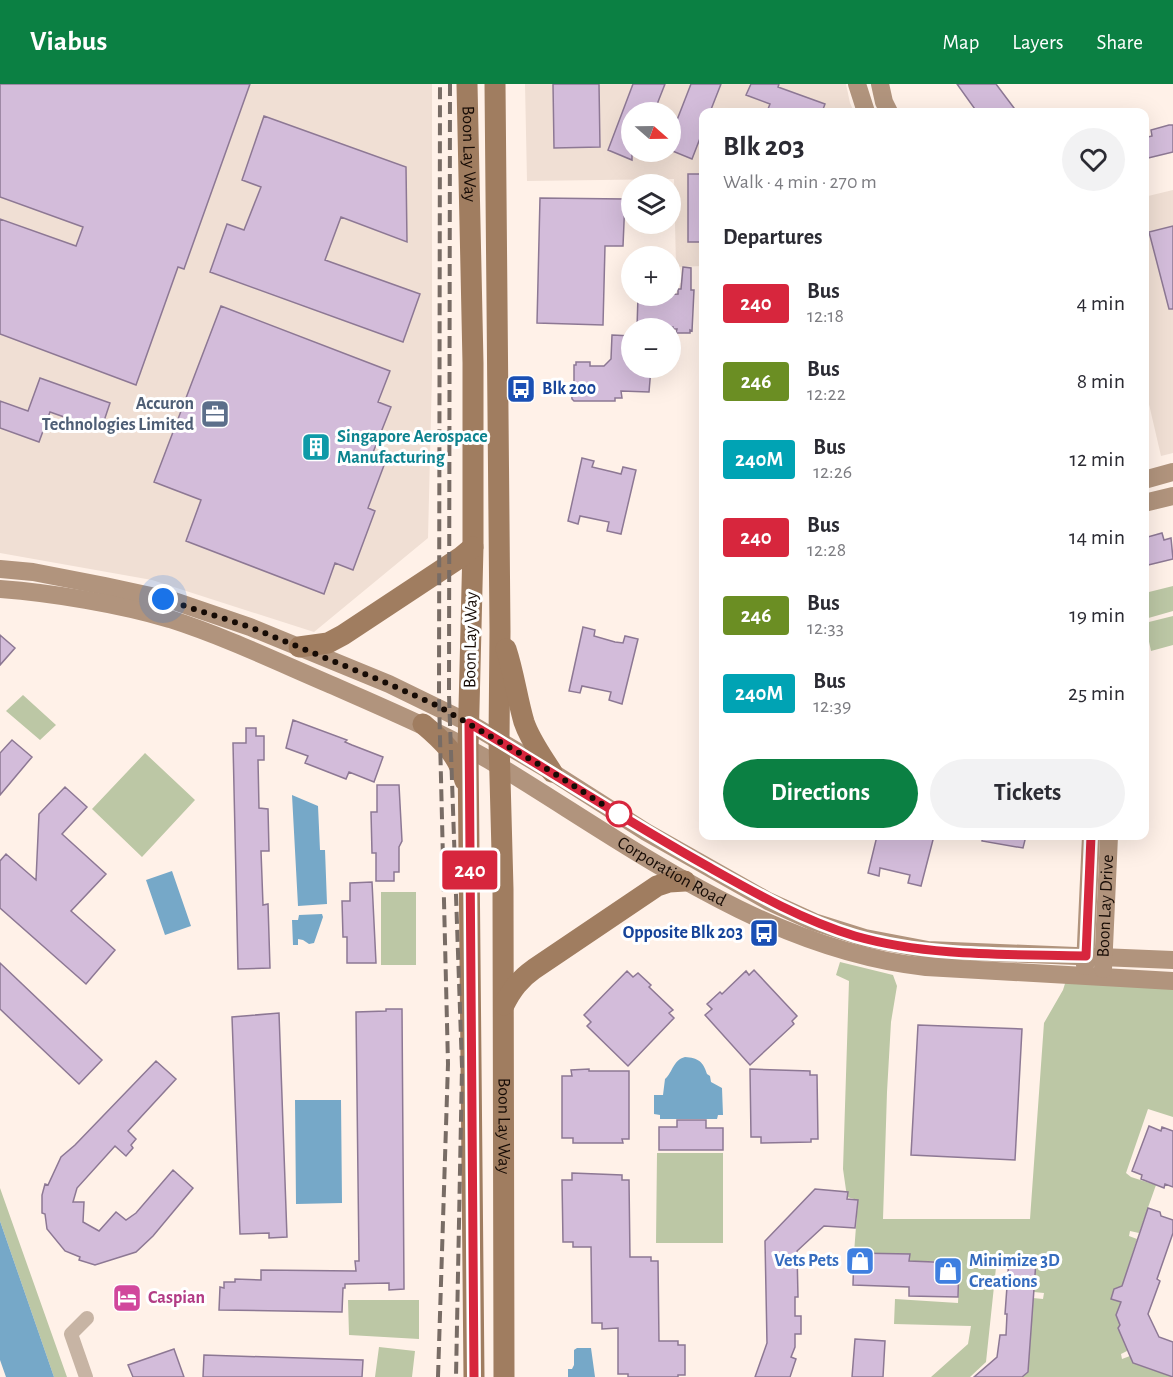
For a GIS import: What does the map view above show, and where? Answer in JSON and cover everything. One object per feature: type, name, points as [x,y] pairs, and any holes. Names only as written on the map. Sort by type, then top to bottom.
[{"type":"main road","name":"Boon Lay Way","points":[[467,84],[473,363],[473,547],[468,748],[474,1377]]},
{"type":"main road","name":"Boon Lay Way","points":[[495,84],[499,766],[503,889],[504,1377]]},
{"type":"main road","points":[[858,84],[865,108]]},
{"type":"main road","points":[[880,84],[887,108]]},
{"type":"main road","points":[[1149,479],[1173,472]]},
{"type":"main road","points":[[1149,500],[1173,496]]},
{"type":"main road","points":[[299,647],[328,643],[343,635],[473,547]]},
{"type":"main road","name":"Corporation Road","points":[[0,568],[33,572],[174,602],[250,627],[389,684],[469,723],[646,832],[768,901],[814,922],[914,957],[1094,976],[1173,981]]},
{"type":"main road","name":"Corporation Road","points":[[0,590],[29,591],[169,619],[247,648],[423,724],[499,766],[685,881],[784,930],[823,945],[875,960],[1028,955],[1173,960]]},
{"type":"main road","points":[[500,632],[514,672],[525,724],[533,742],[552,772]]},
{"type":"main road","points":[[423,724],[453,753],[461,769],[469,796]]},
{"type":"main road","name":"Boon Lay Drive","points":[[1091,840],[1094,976]]},
{"type":"main road","name":"Boon Lay Drive","points":[[1094,956],[1108,840]]},
{"type":"main road","points":[[503,1007],[511,991],[522,977],[657,886],[669,882],[685,881]]},
{"type":"street","points":[[86,1377],[71,1334],[87,1318]]},
{"type":"shaded area","points":[[0,84],[432,84],[432,375],[428,538],[314,632],[152,580],[0,553]]},
{"type":"shaded area","points":[[525,84],[846,84],[852,108],[699,108],[699,266],[681,267],[681,246],[676,246],[675,234],[681,234],[681,174],[621,174],[621,180],[527,181]]},
{"type":"shaded area","points":[[1173,190],[1173,453],[1161,456],[1149,404],[1149,196]]},
{"type":"green space","points":[[1173,586],[1173,611],[1149,618],[1149,592]]},
{"type":"green space","points":[[1173,616],[1173,645],[1151,651],[1149,622]]},
{"type":"green space","points":[[23,695],[56,725],[40,740],[6,711]]},
{"type":"green space","points":[[145,753],[195,800],[142,857],[92,809]]},
{"type":"green space","points":[[381,892],[416,892],[416,965],[381,965]]},
{"type":"green space","points":[[840,962],[893,975],[897,986],[891,1022],[883,1219],[1030,1219],[1044,1023],[1063,990],[1068,974],[1173,982],[1173,1117],[1148,1109],[1126,1173],[1131,1177],[1156,1185],[1139,1233],[1130,1231],[1129,1236],[1137,1239],[1121,1290],[1114,1300],[1121,1302],[1116,1315],[1120,1325],[1118,1328],[1129,1350],[1121,1354],[1122,1359],[1130,1356],[1133,1363],[1173,1377],[1022,1377],[1028,1372],[1033,1298],[1043,1299],[1044,1293],[1034,1292],[1035,1275],[1029,1273],[1035,1267],[1035,1261],[997,1258],[986,1362],[970,1377],[931,1377],[968,1344],[971,1326],[894,1324],[895,1299],[958,1303],[960,1261],[909,1261],[909,1254],[854,1253],[858,1200],[847,1197],[843,1169],[849,981],[836,975]]},
{"type":"green space","points":[[657,1153],[723,1153],[723,1243],[656,1243]]},
{"type":"green space","points":[[0,1188],[67,1377],[54,1377],[0,1221]]},
{"type":"green space","points":[[348,1300],[419,1300],[419,1339],[349,1335]]},
{"type":"green space","points":[[379,1347],[415,1351],[412,1377],[375,1377]]},
{"type":"water","points":[[292,795],[318,806],[320,850],[325,850],[327,904],[298,906]]},
{"type":"water","points":[[172,871],[191,926],[165,935],[146,880]]},
{"type":"water","points":[[322,914],[314,943],[309,944],[298,939],[298,945],[293,945],[292,920],[298,920],[299,915]]},
{"type":"water","points":[[685,1057],[699,1061],[710,1076],[711,1082],[722,1088],[723,1115],[718,1115],[717,1119],[660,1119],[660,1115],[654,1114],[654,1095],[663,1095],[665,1079],[676,1063]]},
{"type":"water","points":[[295,1100],[341,1100],[342,1203],[296,1204]]},
{"type":"water","points":[[0,1221],[54,1377],[6,1377],[0,1360]]},
{"type":"water","points":[[591,1348],[595,1377],[568,1377],[568,1369],[572,1369],[574,1365],[574,1350]]},
{"type":"building","points":[[0,84],[250,84],[184,269],[178,267],[136,385],[0,334],[0,219],[76,246],[83,227],[0,197]]},
{"type":"building","points":[[553,84],[599,84],[600,147],[554,148]]},
{"type":"building","points":[[633,84],[665,84],[658,102],[626,102]]},
{"type":"building","points":[[691,84],[721,84],[712,108],[699,108],[699,141],[692,159],[681,154],[681,110]]},
{"type":"building","points":[[751,84],[779,84],[778,87],[825,104],[824,108],[768,108],[770,104],[746,95]]},
{"type":"building","points":[[957,84],[996,84],[1014,108],[974,108]]},
{"type":"building","points":[[264,116],[406,167],[407,242],[341,217],[325,260],[420,294],[403,342],[210,272],[227,224],[244,230],[261,187],[242,180]]},
{"type":"building","points":[[621,116],[621,155],[608,150]]},
{"type":"building","points":[[1173,125],[1173,152],[1149,158],[1151,130]]},
{"type":"building","points":[[688,174],[699,174],[699,242],[688,242]]},
{"type":"building","points":[[540,198],[621,199],[623,246],[605,246],[603,325],[537,323]]},
{"type":"building","points":[[1173,226],[1173,309],[1169,309],[1149,232]]},
{"type":"building","points":[[683,267],[691,268],[691,290],[694,290],[692,331],[690,330],[690,333],[681,333],[681,318],[637,318],[638,306],[681,306]]},
{"type":"building","name":"Singapore Aerospace Manufacturing","points":[[221,306],[390,371],[378,402],[391,407],[372,455],[386,460],[368,508],[375,511],[353,570],[335,563],[324,594],[186,541],[201,500],[154,482]]},
{"type":"building","points":[[612,335],[621,335],[621,378],[650,378],[649,392],[621,391],[622,398],[615,398],[615,401],[574,401],[571,386],[574,386],[576,362],[590,362],[590,366],[604,366],[611,359]]},
{"type":"building","points":[[40,378],[110,403],[101,430],[50,412],[39,442],[0,428],[0,401],[28,411]]},
{"type":"building","points":[[582,458],[594,461],[592,467],[621,474],[623,467],[636,470],[621,534],[607,531],[609,522],[580,516],[578,524],[568,521]]},
{"type":"building","points":[[1162,533],[1164,540],[1171,538],[1173,559],[1149,565],[1149,537]]},
{"type":"building","points":[[583,627],[595,630],[594,636],[615,642],[623,643],[625,636],[638,639],[622,704],[609,700],[611,692],[582,686],[580,693],[569,691]]},
{"type":"building","points":[[0,635],[15,648],[0,665]]},
{"type":"building","points":[[293,720],[347,740],[345,742],[383,757],[374,782],[349,772],[346,779],[305,763],[308,756],[286,748]]},
{"type":"building","points":[[246,728],[256,728],[256,736],[264,736],[264,760],[258,760],[259,808],[268,809],[269,851],[261,851],[263,905],[268,904],[270,968],[238,969],[233,743],[246,743]]},
{"type":"building","points":[[12,740],[32,757],[0,795],[0,753]]},
{"type":"building","points":[[377,785],[399,785],[402,841],[399,847],[399,872],[394,872],[394,881],[376,881],[376,853],[372,853],[371,812],[377,812]]},
{"type":"building","points":[[65,787],[87,807],[62,834],[106,874],[71,911],[115,950],[86,984],[0,908],[0,861],[6,854],[36,880],[39,814]]},
{"type":"building","points":[[876,840],[933,840],[921,886],[908,883],[910,875],[880,868],[879,876],[868,873]]},
{"type":"building","points":[[982,840],[1025,840],[1023,848]]},
{"type":"building","points":[[372,882],[376,963],[347,963],[347,937],[343,937],[342,901],[350,901],[350,883]]},
{"type":"building","points":[[0,963],[102,1060],[79,1084],[0,1009]]},
{"type":"building","points":[[754,970],[797,1016],[792,1021],[794,1024],[750,1065],[705,1015],[712,1009],[707,1004],[720,992],[722,994],[746,971],[749,975]]},
{"type":"building","points":[[627,971],[633,977],[638,973],[651,985],[649,987],[673,1010],[669,1013],[674,1018],[628,1066],[587,1026],[591,1022],[584,1015]]},
{"type":"building","points":[[386,1009],[402,1009],[404,1289],[389,1290],[389,1283],[345,1284],[342,1312],[219,1310],[220,1287],[224,1288],[224,1282],[235,1282],[235,1279],[261,1280],[261,1270],[356,1271],[355,1261],[359,1261],[356,1012],[386,1011]]},
{"type":"building","points":[[279,1013],[287,1237],[269,1238],[269,1233],[240,1234],[232,1017]]},
{"type":"building","points":[[918,1025],[1022,1029],[1015,1160],[911,1155]]},
{"type":"building","points":[[156,1061],[176,1079],[128,1131],[136,1139],[131,1145],[133,1148],[126,1156],[115,1146],[77,1188],[73,1202],[84,1202],[83,1222],[99,1231],[116,1212],[126,1220],[136,1213],[173,1170],[193,1188],[153,1236],[136,1252],[95,1265],[79,1260],[80,1257],[65,1251],[47,1229],[45,1214],[42,1213],[42,1195],[45,1184],[48,1185],[61,1157]]},
{"type":"building","points":[[589,1069],[589,1071],[629,1071],[629,1139],[622,1139],[623,1143],[573,1143],[573,1138],[562,1138],[562,1076],[572,1076],[571,1070]]},
{"type":"building","points":[[750,1069],[810,1071],[810,1075],[817,1075],[818,1139],[811,1139],[811,1142],[761,1143],[761,1137],[751,1137]]},
{"type":"building","points":[[677,1120],[706,1120],[706,1128],[723,1128],[723,1150],[659,1150],[659,1127],[677,1127]]},
{"type":"building","points":[[1149,1126],[1161,1131],[1162,1127],[1173,1131],[1173,1187],[1165,1184],[1164,1188],[1141,1179],[1142,1175],[1132,1171]]},
{"type":"building","points":[[572,1173],[622,1175],[622,1180],[629,1180],[630,1257],[651,1257],[651,1261],[658,1261],[659,1341],[678,1341],[678,1345],[685,1345],[685,1375],[628,1377],[628,1374],[618,1374],[618,1328],[602,1329],[602,1323],[592,1323],[591,1247],[573,1247],[573,1242],[563,1242],[562,1180],[572,1180]]},
{"type":"building","points":[[815,1189],[848,1192],[847,1199],[858,1200],[855,1228],[824,1226],[797,1251],[798,1297],[795,1297],[795,1316],[801,1316],[801,1334],[795,1334],[795,1347],[791,1357],[796,1359],[790,1377],[755,1377],[767,1343],[765,1241]]},
{"type":"building","points":[[1148,1208],[1173,1220],[1173,1233],[1148,1314],[1159,1337],[1173,1342],[1173,1377],[1133,1363],[1118,1328],[1120,1325],[1116,1315],[1121,1302],[1111,1299],[1114,1289],[1122,1286]]},
{"type":"building","points":[[854,1253],[910,1254],[909,1261],[959,1263],[958,1297],[909,1296],[909,1287],[853,1285]]},
{"type":"building","points":[[1009,1259],[1036,1261],[1028,1372],[1022,1377],[974,1377],[997,1357],[1000,1335],[1006,1335],[1007,1314],[1005,1314]]},
{"type":"building","points":[[855,1339],[885,1341],[883,1377],[852,1377]]},
{"type":"building","points":[[174,1349],[184,1377],[133,1377],[128,1365]]},
{"type":"building","points":[[204,1355],[363,1360],[362,1377],[203,1377]]},
{"type":"railway","points":[[438,1377],[448,1064],[439,697],[440,84]]},
{"type":"railway","points":[[450,84],[449,695],[462,1067],[456,1377]]},
{"type":"bus line","name":"240","points":[[474,1377],[469,723],[646,832],[768,901],[814,922],[883,943],[927,950],[1086,956],[1091,840]]},
{"type":"place","name":"Blk 200","points":[[521,389]]},
{"type":"place","name":"Accuron Technologies Limited","points":[[215,414]]},
{"type":"place","name":"Singapore Aerospace Manufacturing","points":[[316,447]]},
{"type":"place","name":"Opposite Blk 203","points":[[764,933]]},
{"type":"place","name":"Vets Pets","points":[[860,1261]]},
{"type":"place","name":"Minimize 3D Creations","points":[[948,1271]]},
{"type":"place","name":"Caspian","points":[[127,1298]]},
{"type":"route","points":[[163,599],[250,627],[438,706],[552,772],[627,820],[619,814]]}]
